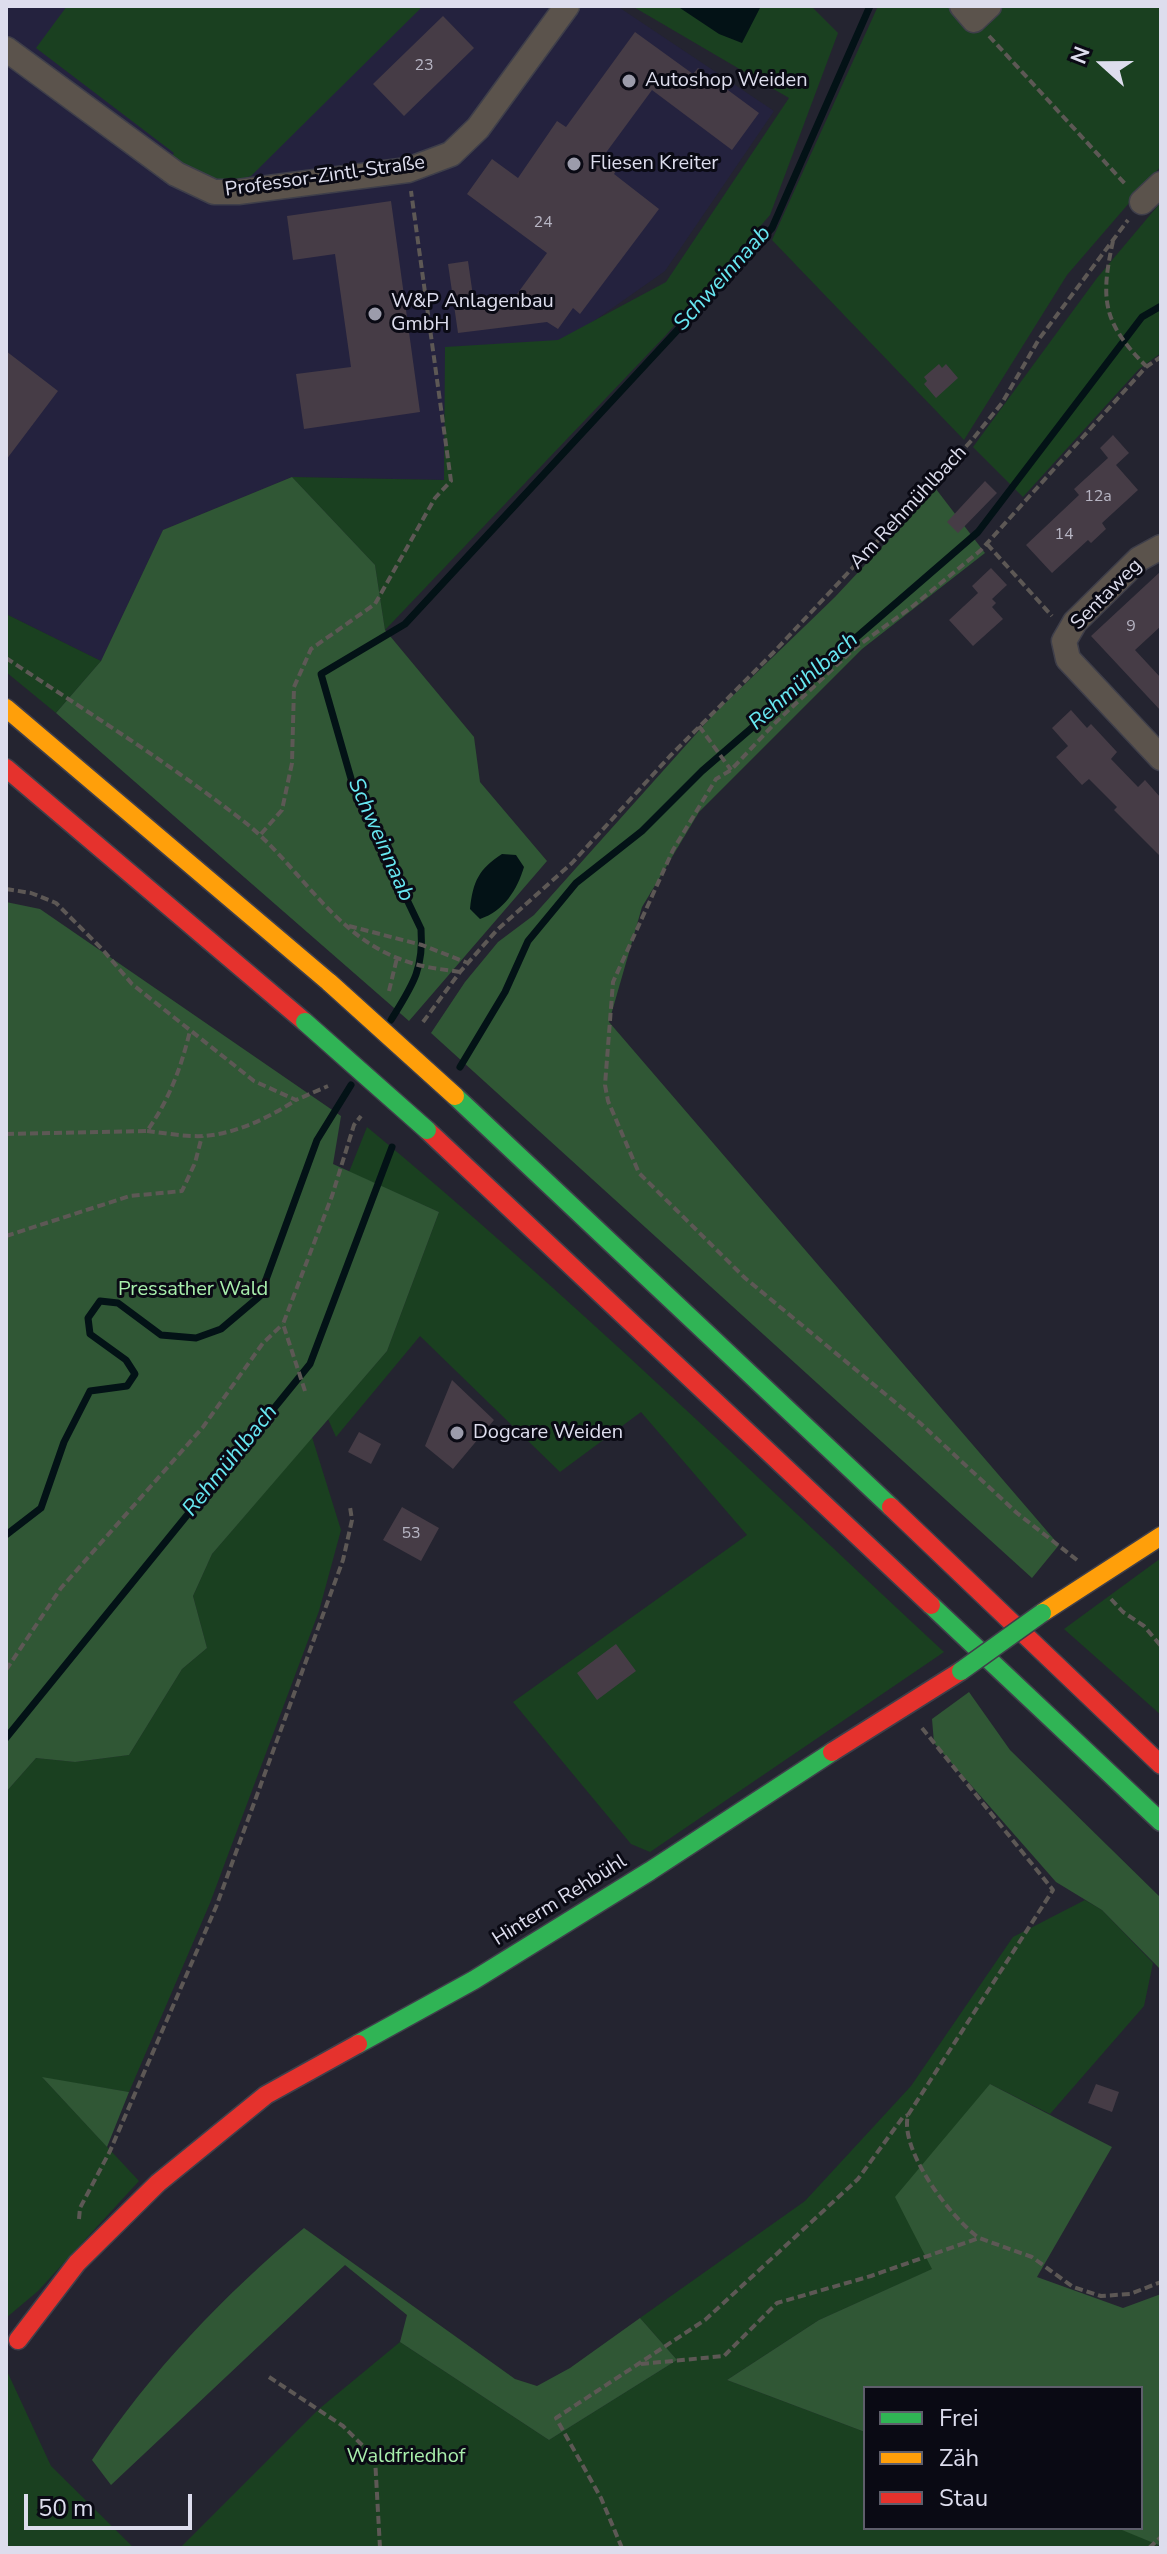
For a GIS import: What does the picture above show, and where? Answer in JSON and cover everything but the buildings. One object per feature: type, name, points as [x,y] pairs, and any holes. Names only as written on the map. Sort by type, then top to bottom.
[{"type":"main road","points":[[6,708],[330,983],[455,1096],[1031,1638],[1161,1765]]},
{"type":"main road","points":[[6,768],[427,1130],[1161,1822]]},
{"type":"main road","name":"Hinterm Rehbühl","points":[[18,2340],[77,2263],[158,2183],[266,2095],[487,1971],[650,1871],[908,1706],[1042,1613],[1161,1536]]},
{"type":"street","name":"Professor-Zintl-Straße","points":[[6,49],[161,164],[204,189],[238,192],[408,170],[441,159],[460,148],[478,128],[567,6]]},
{"type":"street","points":[[1142,202],[1161,184]]},
{"type":"street","name":"Sentaweg","points":[[1161,547],[1139,559],[1071,629],[1064,641],[1068,659],[1161,758]]},
{"type":"path","points":[[975,11],[1142,202]]},
{"type":"path","points":[[261,834],[282,810],[292,763],[294,687],[311,649],[375,604],[435,498],[451,481],[408,170]]},
{"type":"path","name":"Am Rehmühlbach","points":[[642,787],[972,440],[1002,403],[1039,339],[1142,202]]},
{"type":"path","points":[[1113,239],[1106,291],[1109,314],[1117,334],[1146,367]]},
{"type":"path","points":[[1161,357],[1146,367],[987,544],[913,606],[855,648],[775,723],[731,770],[716,779],[673,850],[613,982],[605,1085],[608,1101],[639,1173],[745,1278],[919,1422],[1017,1513],[1096,1578],[1123,1612],[1144,1626],[1161,1646]]},
{"type":"path","points":[[987,544],[1053,616],[1071,629]]},
{"type":"path","points":[[6,658],[185,776],[261,834],[360,938],[397,958],[460,972]]},
{"type":"path","points":[[699,726],[731,770]]},
{"type":"path","points":[[6,889],[31,893],[56,903],[132,984],[254,1081],[296,1100]]},
{"type":"path","points":[[346,925],[422,945],[468,963]]},
{"type":"path","points":[[147,1131],[164,1108],[190,1031]]},
{"type":"path","points":[[6,1134],[147,1131],[202,1136],[266,1119],[328,1085]]},
{"type":"path","points":[[6,1236],[130,1196],[182,1191],[195,1163],[202,1136]]},
{"type":"path","points":[[6,1670],[61,1588],[203,1427],[263,1343],[283,1324],[305,1391]]},
{"type":"path","points":[[79,2222],[80,2208],[110,2151],[216,1907],[343,1560],[352,1520],[350,1507]]},
{"type":"path","points":[[908,1706],[929,1740],[1014,1839],[1053,1890],[908,2115],[905,2127],[909,2141],[938,2198],[965,2228],[979,2238],[1032,2257],[1073,2287],[1101,2296],[1130,2294],[1161,2282]]},
{"type":"path","points":[[622,2548],[601,2498],[556,2418],[705,2320],[858,2179],[903,2117],[908,2115]]},
{"type":"path","points":[[641,2364],[724,2356],[777,2303],[847,2284],[979,2238]]},
{"type":"path","points":[[269,2377],[343,2426],[375,2458],[380,2548]]},
{"type":"path","points":[[1149,2548],[1161,2537]]},
{"type":"shaded area","points":[[6,6],[617,6],[774,111],[665,271],[560,345],[444,480],[292,477],[163,530],[101,661],[6,614]]},
{"type":"shaded area","points":[[677,6],[761,6],[742,43],[719,34]]},
{"type":"shaded area","points":[[502,854],[516,855],[524,867],[508,899],[496,911],[480,919],[470,909],[475,883],[488,865]]},
{"type":"green space","points":[[67,6],[423,6],[251,176],[229,180],[199,174],[170,160],[174,153],[36,48]]},
{"type":"green space","points":[[632,6],[811,6],[838,33],[770,215],[666,335],[385,630],[375,565],[292,477],[444,480],[445,347],[558,340],[666,282],[789,98]]},
{"type":"green space","points":[[878,6],[1161,6],[1161,166],[1067,275],[964,440],[772,240]]},
{"type":"green space","points":[[1161,202],[1161,353],[1139,369],[1023,497],[973,447],[1097,278]]},
{"type":"green space","points":[[292,477],[375,565],[385,630],[474,737],[480,782],[547,861],[409,1021],[56,713],[101,661],[163,530]]},
{"type":"green space","points":[[936,489],[985,553],[862,649],[699,812],[642,907],[609,1022],[1059,1545],[1032,1578],[431,1033],[465,982],[498,942],[534,915],[713,715],[835,597]]},
{"type":"green space","points":[[6,614],[101,661],[56,713],[6,672]]},
{"type":"green space","name":"Pressather Wald","points":[[6,902],[40,909],[341,1116],[333,1164],[439,1212],[387,1351],[212,1554],[193,1596],[207,1648],[182,1669],[129,1755],[75,1762],[36,1758],[6,1792]]},
{"type":"green space","points":[[367,1127],[588,1319],[944,1652],[650,1852],[631,1844],[513,1702],[747,1535],[641,1412],[560,1472],[420,1336],[336,1437],[328,1419],[387,1351],[439,1212],[349,1172]]},
{"type":"green space","points":[[312,1437],[341,1530],[319,1611],[210,1903],[129,2092],[43,2078],[139,2181],[38,2291],[6,2318],[6,1792],[36,1758],[75,1762],[129,1755],[182,1669],[207,1648],[193,1596],[212,1554]]},
{"type":"green space","points":[[1161,1558],[1161,1715],[1064,1629]]},
{"type":"green space","points":[[969,1692],[1010,1750],[1161,1898],[1161,1970],[1102,1910],[1056,1882],[934,1743],[932,1719]]},
{"type":"green space","name":"Waldfriedhof","points":[[1085,1900],[1102,1910],[1153,1963],[1144,2006],[1050,2114],[990,2084],[933,2269],[819,2320],[727,2380],[863,2431],[863,2530],[1123,2530],[1153,2541],[1161,2548],[180,2548],[319,2409],[400,2342],[549,2440],[677,2360],[640,2318],[805,2201],[911,2086],[1013,1937]]},
{"type":"green space","points":[[42,2077],[129,2092],[107,2147]]},
{"type":"green space","points":[[990,2084],[1112,2147],[1037,2277],[1123,2308],[1161,2294],[1161,2546],[1122,2530],[1143,2530],[1143,2386],[863,2386],[863,2431],[727,2380],[819,2320],[932,2269],[895,2197]]},
{"type":"green space","points":[[304,2228],[515,2379],[537,2386],[570,2368],[640,2318],[677,2360],[549,2440],[400,2342],[407,2315],[345,2265],[111,2485],[92,2460],[138,2396],[217,2308]]},
{"type":"green space","points":[[6,2369],[51,2466],[134,2548],[6,2548]]},
{"type":"waterway","name":"Schweinnaab","points":[[391,1020],[415,977],[421,956],[421,929],[354,789],[321,674],[405,624],[772,228],[870,6]]},
{"type":"waterway","name":"Rehmühlbach","points":[[460,1067],[505,992],[528,941],[576,883],[642,831],[702,771],[978,532],[1142,317],[1161,306]]},
{"type":"waterway","name":"Schweinnaab","points":[[6,1535],[41,1508],[64,1442],[90,1391],[127,1386],[135,1374],[126,1360],[90,1334],[88,1318],[100,1301],[118,1303],[161,1335],[196,1338],[221,1329],[260,1296],[317,1140],[351,1085]]},
{"type":"waterway","name":"Rehmühlbach","points":[[6,1738],[310,1364],[392,1147]]},
{"type":"traffic: fast","points":[[305,1022],[427,1130]]},
{"type":"traffic: fast","points":[[455,1096],[891,1507]]},
{"type":"traffic: fast","points":[[931,1605],[1161,1822]]},
{"type":"traffic: fast","points":[[961,1671],[1042,1613]]},
{"type":"traffic: fast","points":[[358,2044],[474,1980],[650,1871],[832,1752]]},
{"type":"traffic: slow","points":[[6,708],[330,983]]},
{"type":"traffic: slow","points":[[330,983],[455,1096]]},
{"type":"traffic: slow","points":[[1042,1613],[1161,1536]]},
{"type":"traffic: jam","points":[[6,768],[305,1022]]},
{"type":"traffic: jam","points":[[427,1130],[931,1605]]},
{"type":"traffic: jam","points":[[891,1507],[1161,1765]]},
{"type":"traffic: jam","points":[[832,1752],[961,1671]]},
{"type":"traffic: jam","points":[[18,2340],[77,2263],[158,2183],[266,2095],[358,2044]]},
{"type":"place","name":"Autoshop Weiden","points":[[629,81]]},
{"type":"place","name":"Fliesen Kreiter","points":[[574,164]]},
{"type":"place","name":"W&P Anlagenbau GmbH","points":[[375,314]]},
{"type":"place","name":"Dogcare Weiden","points":[[457,1433]]}]
